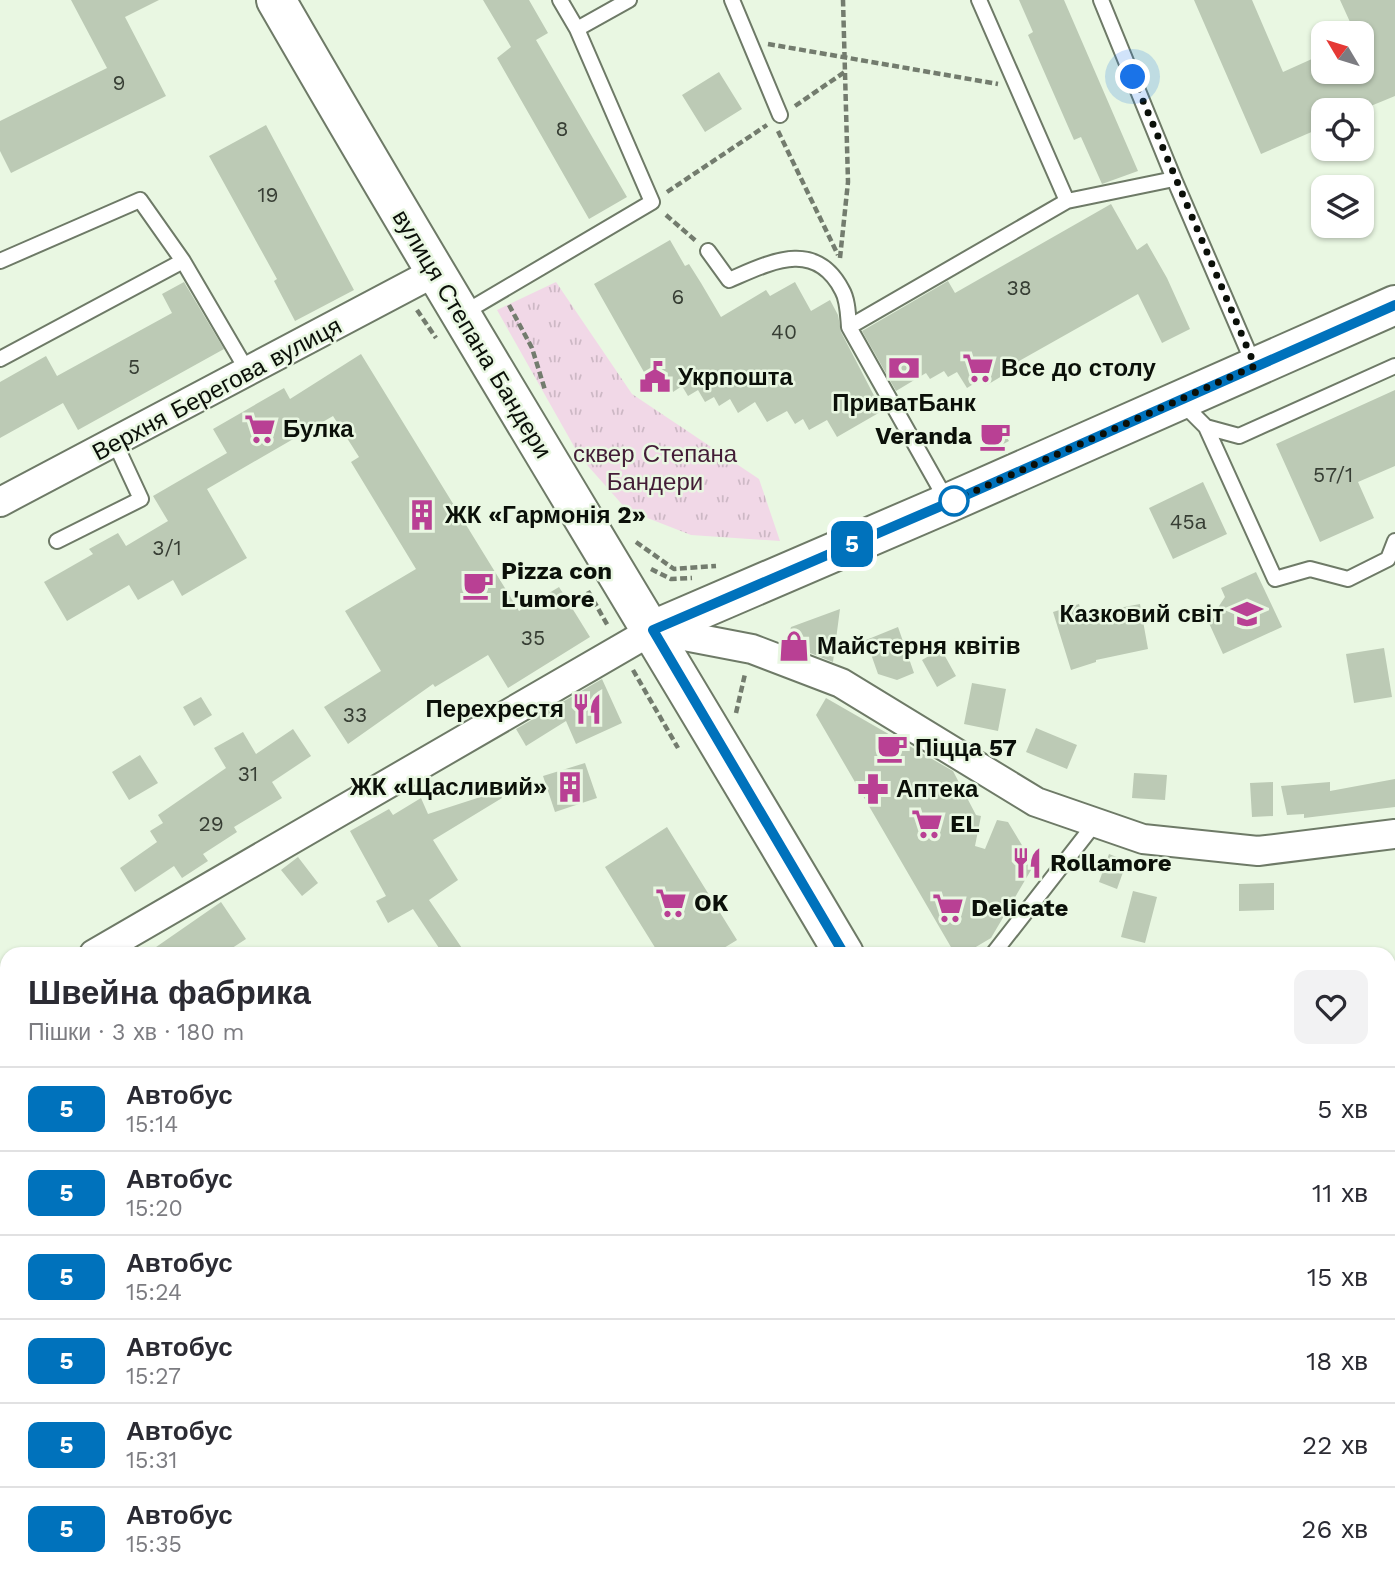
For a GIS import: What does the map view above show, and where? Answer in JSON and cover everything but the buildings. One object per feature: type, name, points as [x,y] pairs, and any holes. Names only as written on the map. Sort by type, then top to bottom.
[{"type":"main road","name":"вулиця Степана Бандери","points":[[276,0],[433,273],[653,630],[840,947]]},
{"type":"main road","points":[[653,630],[1395,305]]},
{"type":"street","name":"Верхня Берегова вулиця","points":[[0,502],[433,273]]},
{"type":"street","points":[[106,947],[653,630],[752,649],[841,683],[1036,802],[1143,839],[1258,851],[1395,834]]},
{"type":"lane","points":[[460,316],[652,202],[577,29],[560,0]]},
{"type":"lane","points":[[577,29],[629,0]]},
{"type":"lane","points":[[732,0],[780,115]]},
{"type":"lane","points":[[979,0],[1066,201]]},
{"type":"lane","points":[[1101,0],[1174,179],[1255,366]]},
{"type":"lane","points":[[849,327],[1066,201],[1174,179]]},
{"type":"lane","points":[[0,261],[140,200],[183,261],[248,372]]},
{"type":"lane","points":[[708,251],[729,280],[775,260],[797,257],[819,264],[838,283],[844,292],[849,327],[948,503]]},
{"type":"lane","points":[[0,359],[183,261]]},
{"type":"lane","points":[[1206,427],[1239,436],[1395,366]]},
{"type":"lane","points":[[1179,400],[1206,427],[1275,579],[1310,569],[1348,579],[1388,559],[1395,541]]},
{"type":"lane","points":[[57,541],[141,499],[115,443]]},
{"type":"lane","points":[[998,947],[1096,822]]},
{"type":"path","points":[[838,283],[848,182],[843,0]]},
{"type":"path","points":[[750,40],[1017,88]]},
{"type":"path","points":[[780,115],[846,71]]},
{"type":"path","points":[[708,251],[652,202],[773,121],[840,258]]},
{"type":"path","points":[[502,292],[532,348],[548,400]]},
{"type":"path","points":[[627,533],[660,561],[674,569],[720,566]]},
{"type":"path","points":[[642,563],[671,579],[705,578]]},
{"type":"path","points":[[735,716],[747,659],[752,649]]},
{"type":"green space","name":"сквер Степана Бандери","points":[[556,282],[632,394],[759,479],[780,541],[691,535],[627,510],[580,457],[497,310]]},
{"type":"bus line","name":"5","points":[[840,947],[653,630],[1395,305]]},
{"type":"place","name":"ПриватБанк","points":[[904,368]]},
{"type":"place","name":"Все до столу","points":[[978,368]]},
{"type":"place","name":"Укрпошта","points":[[655,377]]},
{"type":"place","name":"Булка","points":[[260,429]]},
{"type":"place","name":"Veranda","points":[[995,436]]},
{"type":"place","name":"ЖК «Гармонія 2»","points":[[422,515]]},
{"type":"place","name":"Pizza con L'umore","points":[[478,585]]},
{"type":"place","name":"Казковий світ","points":[[1247,614]]},
{"type":"place","name":"Майстерня квітів","points":[[794,646]]},
{"type":"place","name":"Перехрестя","points":[[587,709]]},
{"type":"place","name":"Піцца 57","points":[[892,748]]},
{"type":"place","name":"ЖК «Щасливий»","points":[[570,787]]},
{"type":"place","name":"Аптека","points":[[873,789]]},
{"type":"place","name":"EL","points":[[927,824]]},
{"type":"place","name":"Rollamore","points":[[1027,863]]},
{"type":"place","name":"OK","points":[[671,903]]},
{"type":"place","name":"Delicate","points":[[948,908]]},
{"type":"route","points":[[954,501],[948,503],[1255,366],[1133,77]]}]
